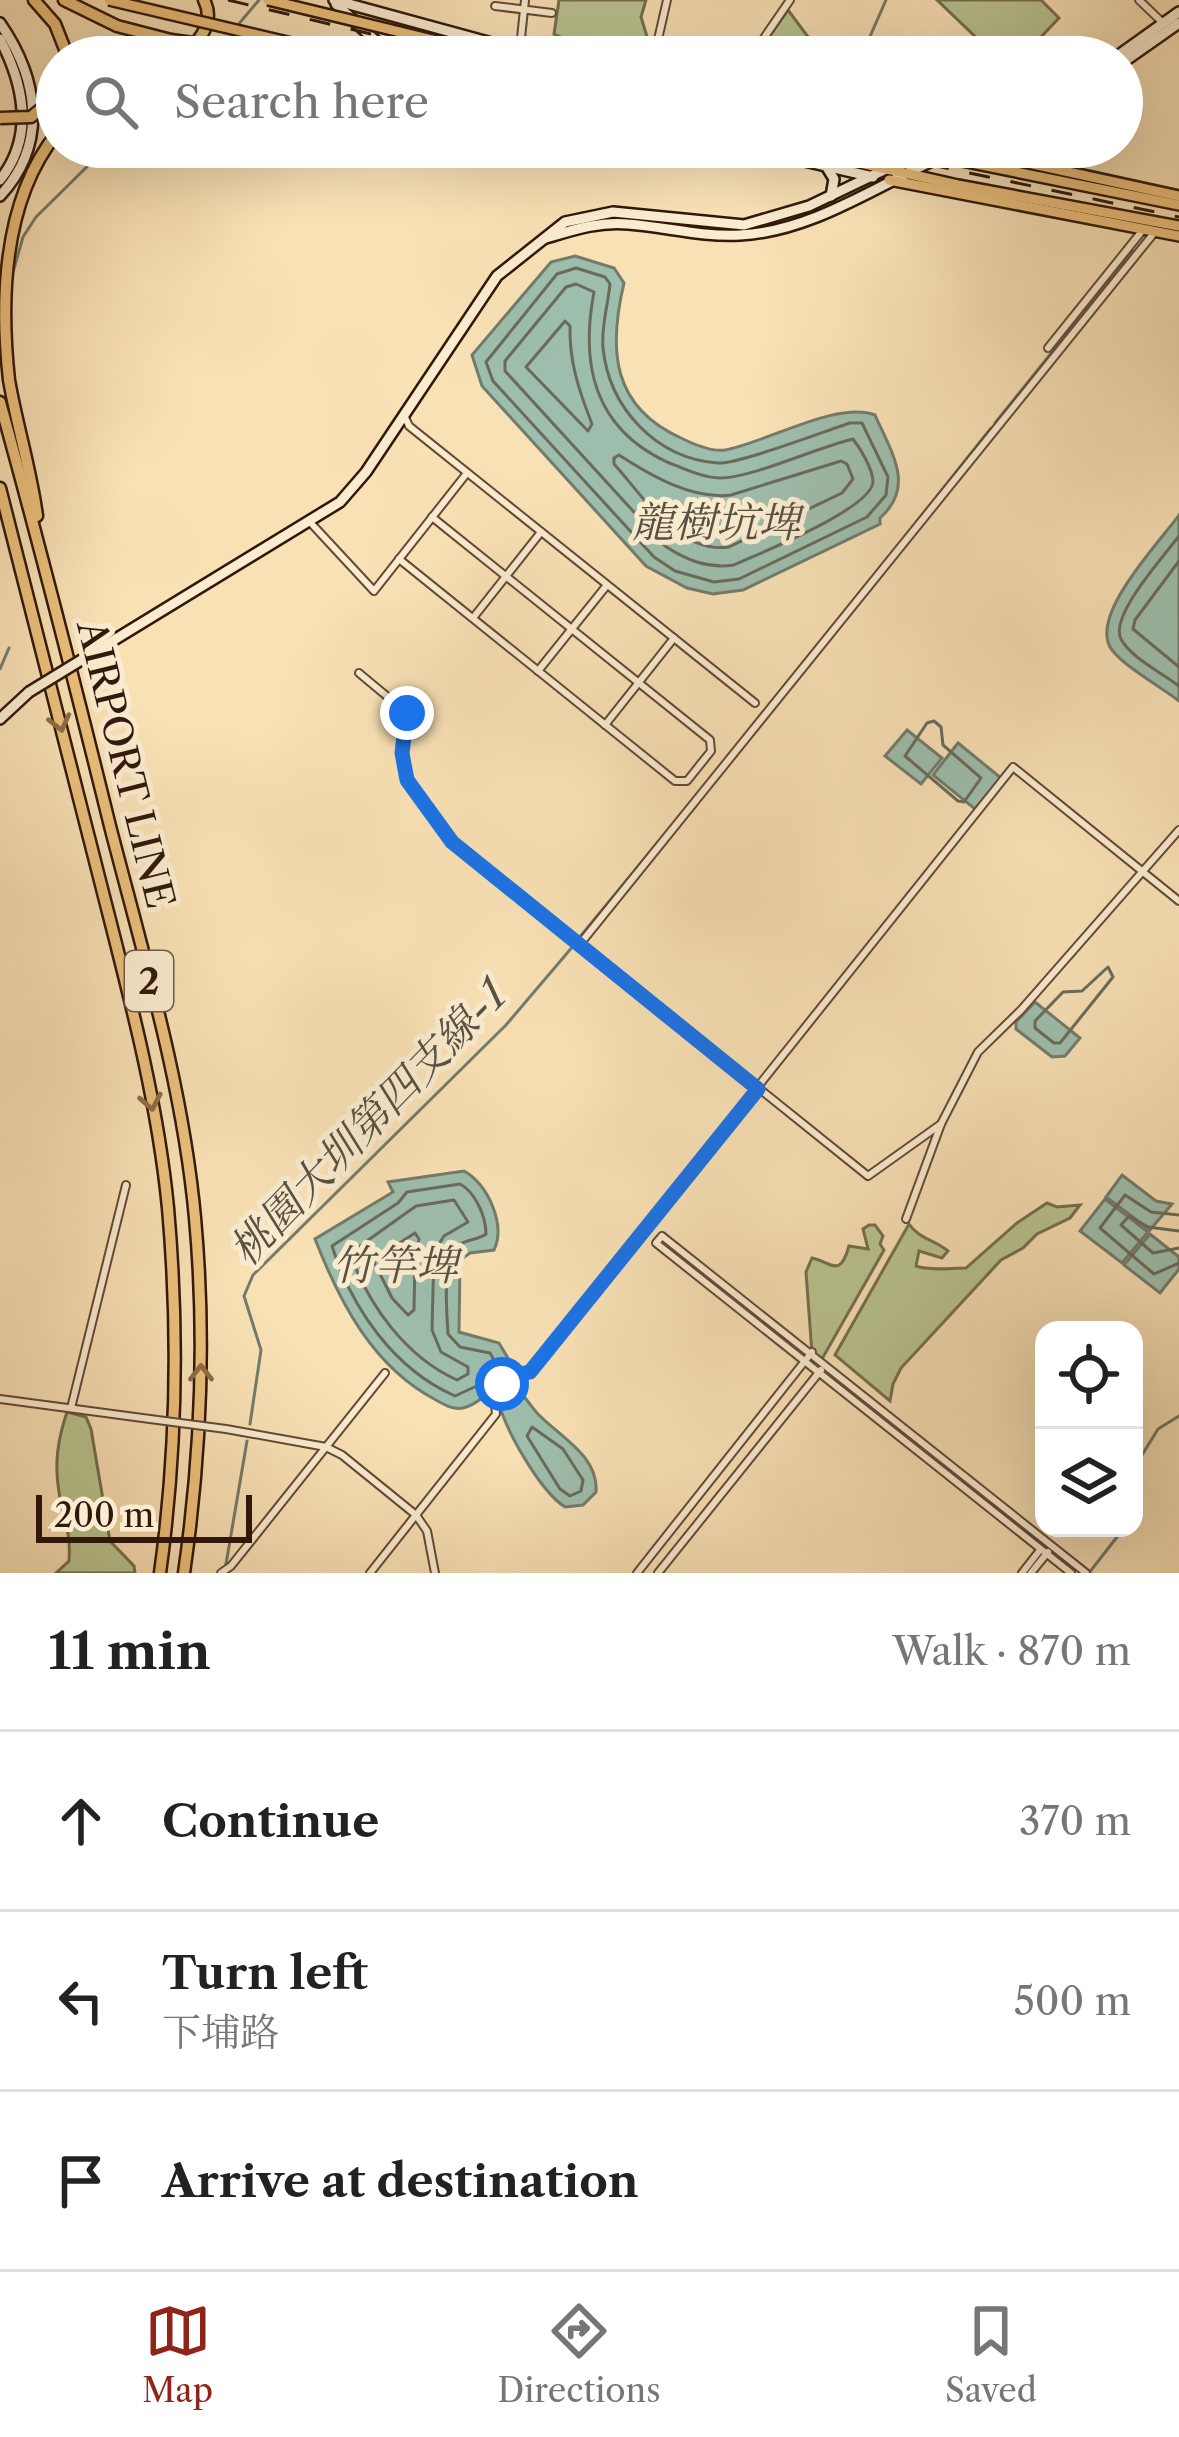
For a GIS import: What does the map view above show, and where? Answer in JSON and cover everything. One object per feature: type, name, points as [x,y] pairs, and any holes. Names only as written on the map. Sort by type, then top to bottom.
[{"type":"highway","points":[[34,0],[60,36]]},
{"type":"highway","points":[[64,0],[117,26],[156,36]]},
{"type":"highway","points":[[201,36],[209,11],[204,0]]},
{"type":"highway","points":[[0,118],[31,118],[36,114]]},
{"type":"highway","points":[[36,164],[8,239],[4,320],[9,380],[32,476],[44,560]]},
{"type":"highway","name":"AIRPORT LINE","points":[[0,402],[44,560],[181,1121],[195,1215],[200,1305],[200,1437],[184,1573]]},
{"type":"highway","name":"AIRPORT LINE","points":[[0,488],[120,958],[158,1136],[177,1359],[176,1435],[160,1573]]},
{"type":"main road","points":[[110,0],[262,36]]},
{"type":"main road","points":[[268,0],[416,36]]},
{"type":"main road","points":[[333,0],[350,10],[452,36]]},
{"type":"main road","points":[[350,10],[374,36]]},
{"type":"main road","points":[[1143,48],[1171,26],[1179,12]]},
{"type":"main road","points":[[0,23],[30,77],[34,127],[14,181],[0,196]]},
{"type":"main road","points":[[1143,42],[1171,26]]},
{"type":"main road","points":[[0,39],[15,69],[23,119],[20,146],[0,180]]},
{"type":"main road","points":[[827,168],[834,178],[831,196]]},
{"type":"main road","points":[[835,168],[872,176]]},
{"type":"main road","points":[[866,168],[1074,213],[1167,209]]},
{"type":"main road","points":[[536,242],[596,224],[741,235],[779,229],[809,220],[900,168]]},
{"type":"main road","points":[[905,172],[910,168]]},
{"type":"main road","points":[[997,168],[1167,209]]},
{"type":"main road","points":[[1032,168],[1167,209],[1179,226]]},
{"type":"main road","points":[[0,719],[29,692],[352,490],[496,276],[565,222],[613,212],[744,225],[775,218],[872,176],[905,172],[1049,201],[1167,209]]},
{"type":"main road","points":[[1049,201],[1074,213]]},
{"type":"main road","points":[[1167,209],[1179,236]]},
{"type":"street","points":[[660,36],[667,0]]},
{"type":"street","points":[[765,36],[790,0]]},
{"type":"street","points":[[1139,0],[1171,26]]},
{"type":"street","points":[[521,36],[525,4]]},
{"type":"street","points":[[496,6],[525,4],[552,13]]},
{"type":"street","points":[[1048,348],[1167,209]]},
{"type":"street","points":[[580,944],[1167,209]]},
{"type":"street","points":[[404,415],[409,426],[755,703]]},
{"type":"street","points":[[309,521],[374,591],[467,473]]},
{"type":"street","points":[[399,559],[679,783],[687,782],[711,751],[710,740],[432,517]]},
{"type":"street","points":[[473,618],[541,532]]},
{"type":"street","points":[[538,670],[607,585]]},
{"type":"street","points":[[605,725],[674,638]]},
{"type":"street","points":[[359,673],[407,713],[402,753],[407,780],[452,842],[868,1176],[941,1124]]},
{"type":"street","points":[[370,1573],[496,1414],[494,1400],[502,1384],[510,1376],[530,1372],[1013,767],[1179,901]]},
{"type":"street","points":[[906,1219],[941,1124],[989,1038],[1021,1010],[1179,830]]},
{"type":"street","points":[[71,1408],[125,1185]]},
{"type":"street","points":[[1071,1573],[1047,1548],[812,1352],[659,1240],[820,1372],[1047,1548],[1085,1573]]},
{"type":"street","points":[[637,1573],[812,1352]]},
{"type":"street","points":[[658,1573],[826,1364]]},
{"type":"street","points":[[220,1573],[231,1566],[386,1373]]},
{"type":"street","points":[[0,1399],[326,1447],[416,1515],[427,1531],[435,1573]]},
{"type":"street","points":[[1022,1573],[1047,1548]]},
{"type":"street","points":[[1031,1573],[1047,1548]]},
{"type":"green space","points":[[559,0],[646,0],[641,17],[647,36],[554,34]]},
{"type":"green space","points":[[937,0],[1041,0],[1059,18],[1042,36],[975,36]]},
{"type":"green space","points":[[788,10],[807,36],[770,36]]},
{"type":"green space","points":[[1047,1203],[1080,1205],[1070,1218],[1001,1260],[901,1368],[890,1401],[835,1355],[909,1224],[948,1251],[942,1258],[919,1251],[916,1266],[966,1268]]},
{"type":"green space","points":[[875,1225],[883,1236],[884,1250],[818,1366],[813,1367],[806,1272],[812,1258],[838,1265],[849,1246],[868,1249],[863,1229]]},
{"type":"green space","points":[[67,1412],[86,1417],[110,1541],[135,1573],[56,1573],[69,1561],[57,1471]]},
{"type":"water","name":"龍樹坑埤","points":[[575,256],[614,268],[624,283],[616,331],[621,374],[641,410],[681,438],[725,450],[842,413],[875,415],[893,455],[898,481],[897,494],[880,524],[743,590],[713,594],[687,588],[646,566],[482,386],[472,355],[551,262]]},
{"type":"water","points":[[1179,515],[1179,701],[1118,656],[1107,636],[1117,600]]},
{"type":"water","points":[[907,730],[942,758],[921,784],[885,756]]},
{"type":"water","points":[[958,743],[1001,778],[975,809],[933,775]]},
{"type":"water","points":[[1035,1002],[1080,1038],[1065,1056],[1052,1057],[1016,1029],[1016,1022]]},
{"type":"water","name":"竹竿埤","points":[[464,1171],[487,1195],[498,1229],[494,1250],[470,1253],[460,1260],[459,1332],[499,1343],[515,1370],[477,1401],[459,1408],[414,1386],[377,1351],[348,1309],[315,1239],[393,1192],[388,1182]]},
{"type":"water","points":[[1122,1175],[1156,1201],[1172,1204],[1150,1230],[1106,1197]]},
{"type":"water","points":[[1105,1199],[1148,1232],[1122,1263],[1080,1231]]},
{"type":"water","points":[[1150,1234],[1179,1257],[1179,1269],[1160,1293],[1124,1265]]},
{"type":"water","name":"竹竿埤","points":[[513,1381],[538,1414],[585,1457],[596,1492],[583,1505],[565,1507],[555,1499],[524,1457],[498,1398]]},
{"type":"waterway","points":[[237,26],[259,0]]},
{"type":"waterway","points":[[870,36],[886,0]]},
{"type":"waterway","points":[[13,272],[23,237],[36,217],[86,168]]},
{"type":"waterway","name":"桃園大圳第四支線-1","points":[[995,423],[1133,251]]},
{"type":"waterway","name":"桃園大圳第四支線-1","points":[[876,573],[991,428]]},
{"type":"waterway","points":[[0,669],[9,648]]},
{"type":"waterway","name":"桃園大圳第四支線-1","points":[[579,938],[673,824]]},
{"type":"waterway","name":"桃園大圳第四支線-1","points":[[250,1424],[261,1350],[244,1296],[253,1275],[506,1025],[574,945]]},
{"type":"waterway","points":[[1143,1453],[1158,1429],[1179,1416]]},
{"type":"waterway","name":"桃園大圳第四支線-1","points":[[225,1570],[247,1441]]},
{"type":"waterway","points":[[1089,1573],[1117,1537]]},
{"type":"railway","points":[[228,0],[380,36]]},
{"type":"railway","points":[[946,168],[1179,217]]},
{"type":"route","points":[[407,713],[402,753],[407,780],[452,842],[758,1089],[530,1372],[510,1376],[502,1384]]}]
